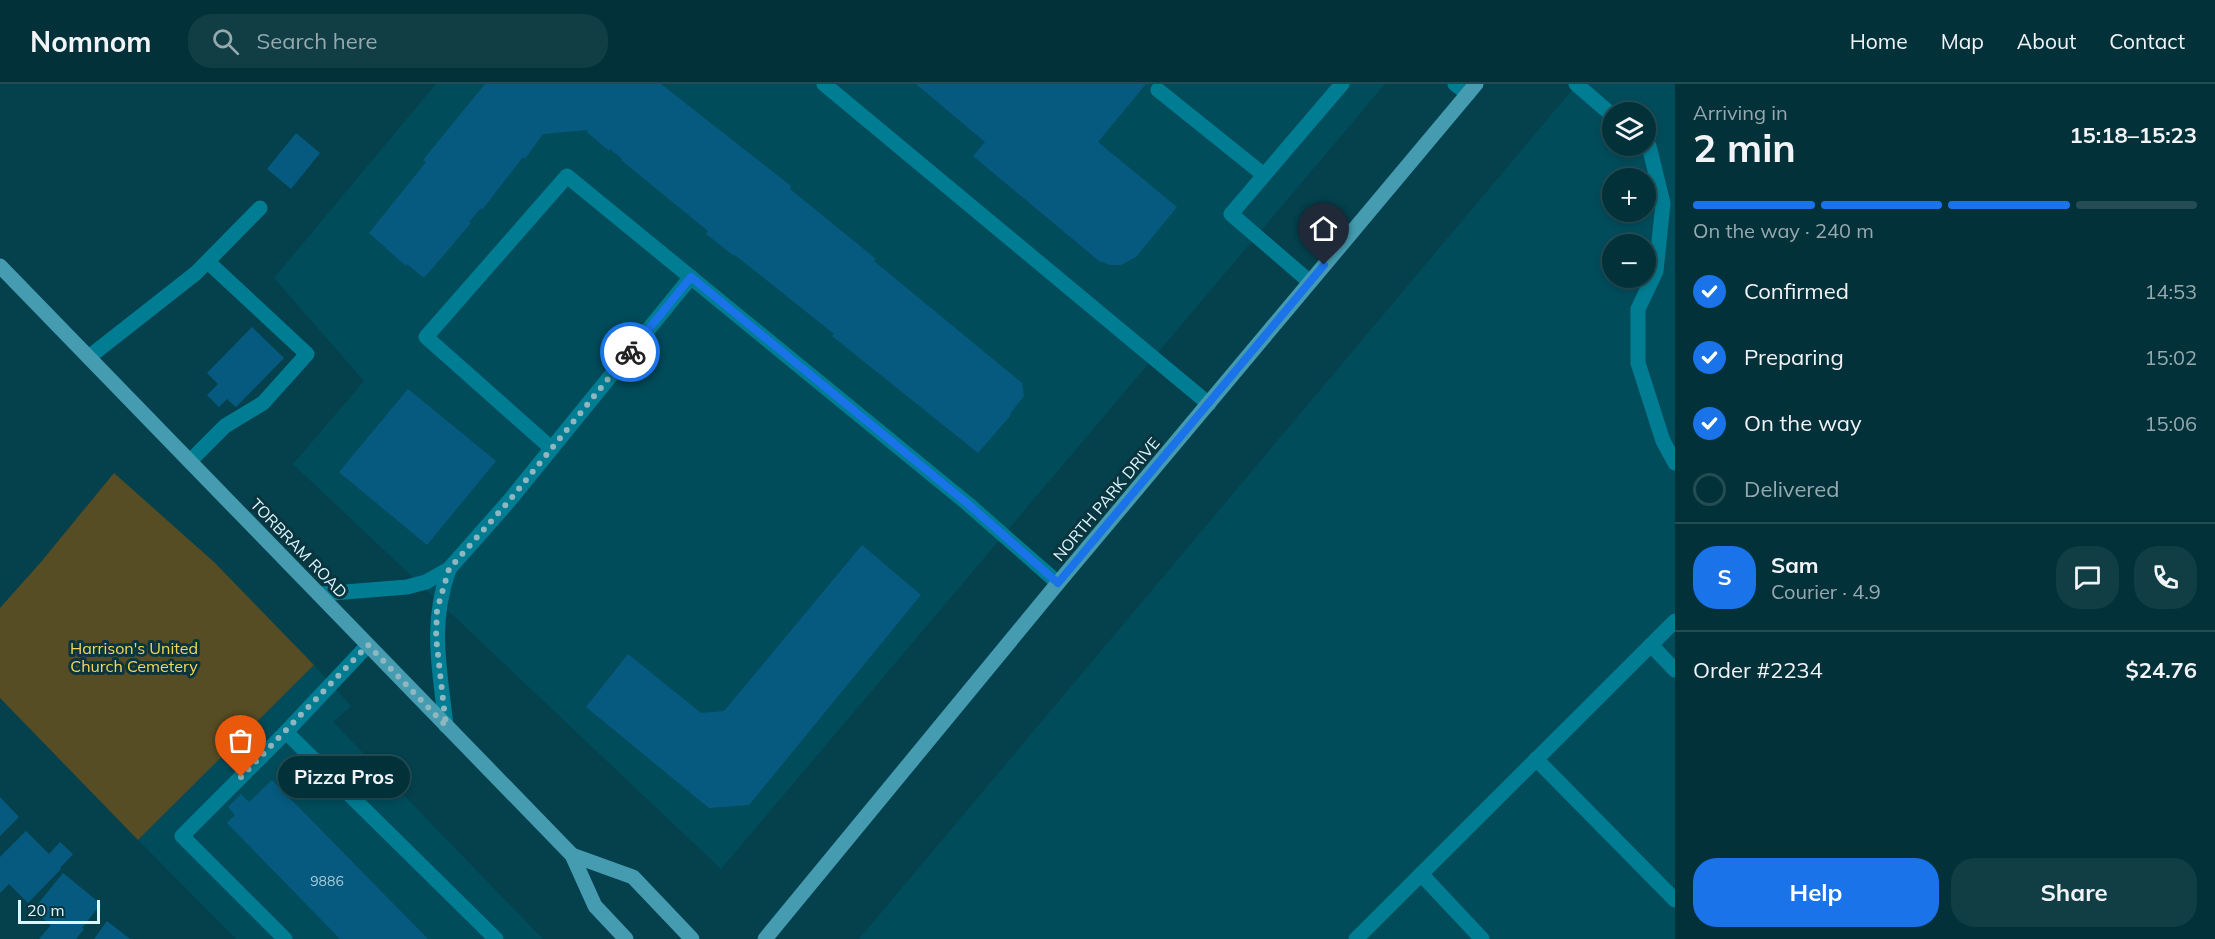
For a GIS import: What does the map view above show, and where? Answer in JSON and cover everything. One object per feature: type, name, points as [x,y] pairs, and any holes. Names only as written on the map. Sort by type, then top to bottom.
[{"type":"main road","name":"NORTH PARK DRIVE","points":[[765,939],[1058,583],[1472,89]]},
{"type":"main road","name":"TORBRAM ROAD","points":[[0,266],[572,855],[595,906],[626,939]]},
{"type":"main road","name":"TORBRAM ROAD","points":[[572,855],[633,877],[692,939]]},
{"type":"lane","points":[[824,84],[1209,404]]},
{"type":"lane","points":[[1310,282],[1231,214],[1342,84]]},
{"type":"lane","points":[[1455,84],[1472,89]]},
{"type":"lane","points":[[1576,84],[1602,106]]},
{"type":"lane","points":[[1158,90],[1264,175]]},
{"type":"lane","points":[[1651,156],[1663,203],[1656,271],[1638,309],[1638,363],[1663,441],[1675,463]]},
{"type":"lane","points":[[551,448],[426,338],[567,176],[968,504],[1058,583]]},
{"type":"lane","points":[[89,357],[208,262],[260,208]]},
{"type":"lane","points":[[190,461],[225,426],[263,403],[308,354],[208,262]]},
{"type":"lane","points":[[320,594],[407,587],[426,582],[449,569],[691,277]]},
{"type":"lane","points":[[446,726],[436,637],[437,610],[449,569]]},
{"type":"lane","points":[[1356,939],[1675,621]]},
{"type":"lane","points":[[285,939],[182,836],[286,732],[368,645]]},
{"type":"lane","points":[[1651,645],[1675,670]]},
{"type":"lane","points":[[286,732],[496,939]]},
{"type":"lane","points":[[1536,759],[1675,900]]},
{"type":"lane","points":[[1421,874],[1482,939]]},
{"type":"shaded area","points":[[436,84],[1385,84],[721,869],[293,464],[364,381],[274,278]]},
{"type":"shaded area","points":[[1577,84],[1675,84],[1675,939],[859,939]]},
{"type":"shaded area","points":[[314,665],[351,706],[333,722],[543,939],[236,939],[138,840]]},
{"type":"green space","name":"Harrison's United Church Cemetery","points":[[114,473],[214,562],[314,665],[138,840],[0,698],[0,608]]},
{"type":"building","points":[[485,84],[661,84],[791,186],[790,189],[876,259],[874,261],[1022,383],[1024,396],[1011,415],[978,453],[832,336],[834,334],[706,234],[708,231],[610,149],[609,151],[587,132],[588,130],[543,134],[525,159],[523,157],[482,210],[481,208],[424,278],[407,264],[406,266],[369,233],[426,162],[423,160]]},
{"type":"building","points":[[916,84],[1146,84],[1098,142],[1177,207],[1136,257],[1121,265],[1110,265],[1099,261],[973,156],[985,142]]},
{"type":"building","points":[[296,133],[320,153],[291,189],[267,169]]},
{"type":"building","points":[[252,327],[284,358],[236,407],[227,399],[219,407],[207,395],[218,384],[207,373]]},
{"type":"building","points":[[408,389],[496,461],[427,545],[339,472]]},
{"type":"building","points":[[862,545],[921,595],[749,805],[709,808],[586,707],[628,654],[701,713],[724,711]]},
{"type":"building","points":[[272,780],[428,939],[340,939],[227,823],[235,815],[228,807],[241,794],[249,802]]},
{"type":"building","points":[[0,797],[19,817],[0,836]]},
{"type":"building","points":[[26,831],[49,854],[60,842],[73,854],[28,903],[9,884],[0,893],[0,857]]},
{"type":"building","points":[[63,873],[101,904],[76,939],[39,939],[51,925],[33,910]]},
{"type":"building","points":[[107,921],[130,939],[94,939]]},
{"type":"way so far","points":[[241,777],[368,645],[446,726],[436,637],[437,610],[449,569],[509,501],[630,352]]},
{"type":"place","name":"Pizza Pros","points":[[241,777]]},
{"type":"route","points":[[630,352],[691,277],[968,504],[1058,583],[1324,265]]}]
